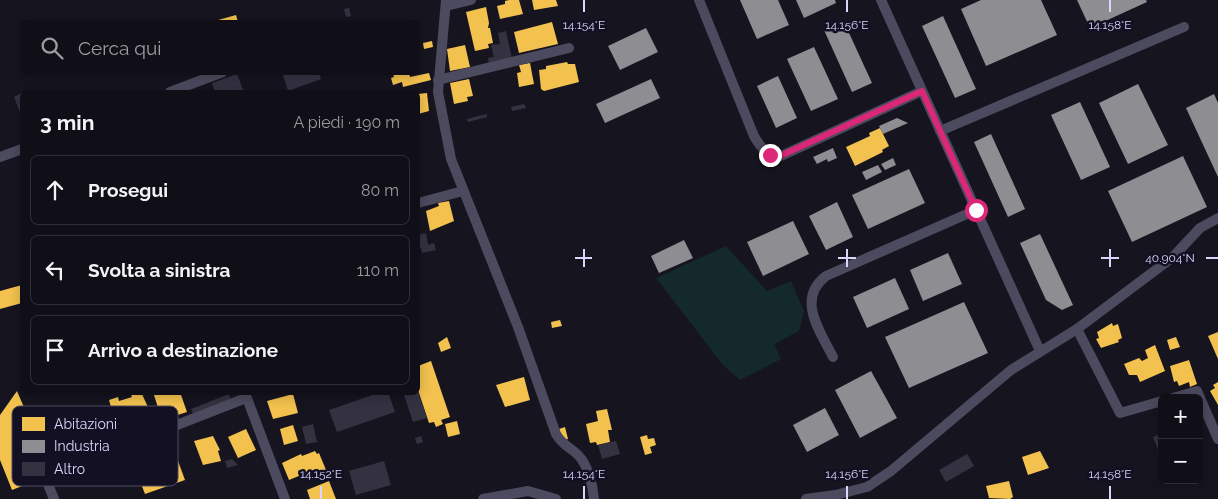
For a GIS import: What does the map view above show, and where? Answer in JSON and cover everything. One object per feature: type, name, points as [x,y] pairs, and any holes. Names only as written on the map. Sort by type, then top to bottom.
[{"type":"street","points":[[471,0],[446,3],[438,80],[440,112],[451,159],[518,327],[556,434],[562,445],[579,456],[589,476],[594,499]]},
{"type":"street","points":[[699,0],[754,136],[760,147],[770,155],[780,156],[922,91]]},
{"type":"street","points":[[880,0],[1040,351]]},
{"type":"street","points":[[940,132],[1184,27]]},
{"type":"street","points":[[438,80],[569,48]]},
{"type":"street","points":[[175,90],[215,75]]},
{"type":"street","points":[[0,156],[20,149]]},
{"type":"street","points":[[420,202],[463,191]]},
{"type":"street","points":[[833,357],[813,316],[812,292],[817,283],[826,276],[976,210]]},
{"type":"street","points":[[806,499],[835,495],[867,487],[891,471],[1011,370],[1076,329],[1173,257],[1200,228],[1218,218]]},
{"type":"street","points":[[1076,329],[1120,413],[1158,402]]},
{"type":"street","points":[[1187,394],[1197,391],[1198,394]]},
{"type":"street","points":[[178,425],[245,395],[285,499]]},
{"type":"street","points":[[1203,405],[1218,439]]},
{"type":"street","points":[[49,486],[54,499]]},
{"type":"street","points":[[483,499],[528,491],[556,499]]},
{"type":"green space","points":[[726,246],[767,291],[791,281],[804,311],[799,331],[774,344],[781,359],[740,380],[723,365],[656,278]]},
{"type":"building: Abitazioni","points":[[519,0],[523,14],[500,19],[497,6],[505,4],[505,1]]},
{"type":"building: Abitazioni","points":[[532,0],[556,0],[558,6],[534,10]]},
{"type":"building: Abitazioni","points":[[486,7],[488,28],[490,28],[493,43],[488,44],[489,48],[475,51],[466,12]]},
{"type":"building: Abitazioni","points":[[236,15],[237,20],[218,20]]},
{"type":"building: Abitazioni","points":[[552,22],[558,44],[519,53],[514,32]]},
{"type":"building: Abitazioni","points":[[432,41],[433,47],[424,49],[423,43]]},
{"type":"building: Abitazioni","points":[[465,45],[470,67],[450,71],[447,49]]},
{"type":"building: Abitazioni","points":[[567,62],[568,64],[575,64],[579,82],[544,91],[541,89],[539,70],[546,69],[546,66]]},
{"type":"building: Abitazioni","points":[[530,63],[534,84],[519,87],[517,73],[521,72],[519,65]]},
{"type":"building: Abitazioni","points":[[429,73],[431,80],[403,87],[402,82],[393,85],[391,78],[394,77],[394,75],[410,75],[410,77]]},
{"type":"building: Abitazioni","points":[[469,79],[473,96],[467,97],[468,101],[454,104],[450,83]]},
{"type":"building: Abitazioni","points":[[427,93],[429,111],[420,113],[420,94]]},
{"type":"building: Abitazioni","points":[[880,128],[889,146],[882,150],[883,152],[855,166],[846,147],[870,136],[869,133]]},
{"type":"building: Abitazioni","points":[[449,201],[454,221],[430,231],[426,211],[439,206],[438,203]]},
{"type":"building: Abitazioni","points":[[20,286],[20,304],[0,309],[0,291]]},
{"type":"building: Abitazioni","points":[[560,320],[562,326],[552,328],[551,322]]},
{"type":"building: Abitazioni","points":[[1112,323],[1113,326],[1118,324],[1122,338],[1118,340],[1119,342],[1101,348],[1096,339],[1099,338],[1097,332]]},
{"type":"building: Abitazioni","points":[[1218,332],[1218,359],[1208,336]]},
{"type":"building: Abitazioni","points":[[447,337],[451,348],[441,352],[438,343]]},
{"type":"building: Abitazioni","points":[[1176,337],[1180,347],[1170,350],[1167,340]]},
{"type":"building: Abitazioni","points":[[1155,345],[1165,371],[1140,382],[1137,375],[1129,375],[1124,364],[1139,358],[1142,361],[1148,358],[1145,350]]},
{"type":"building: Abitazioni","points":[[1189,360],[1197,384],[1190,387],[1189,382],[1179,386],[1177,381],[1174,382],[1170,366]]},
{"type":"building: Abitazioni","points":[[431,361],[450,417],[441,420],[443,424],[436,427],[434,422],[429,423],[420,395],[420,365]]},
{"type":"building: Abitazioni","points":[[524,377],[530,400],[505,407],[496,385]]},
{"type":"building: Abitazioni","points":[[1218,382],[1218,405],[1210,391],[1215,388],[1213,385]]},
{"type":"building: Abitazioni","points":[[17,391],[23,406],[12,406],[12,486],[22,486],[12,490],[0,460],[0,415]]},
{"type":"building: Abitazioni","points":[[131,395],[142,395],[147,406],[111,406],[109,400],[118,397],[119,401],[132,397]]},
{"type":"building: Abitazioni","points":[[154,395],[181,395],[187,412],[178,415],[178,406],[158,406]]},
{"type":"building: Abitazioni","points":[[293,395],[298,413],[273,419],[267,401]]},
{"type":"building: Abitazioni","points":[[607,409],[612,430],[608,430],[610,442],[597,445],[596,442],[590,443],[586,424],[598,421],[596,411]]},
{"type":"building: Abitazioni","points":[[457,421],[460,434],[448,437],[445,424]]},
{"type":"building: Abitazioni","points":[[293,425],[298,441],[284,445],[280,429]]},
{"type":"building: Abitazioni","points":[[565,427],[568,439],[562,441],[559,429]]},
{"type":"building: Abitazioni","points":[[246,429],[256,450],[238,458],[228,437]]},
{"type":"building: Abitazioni","points":[[647,435],[648,439],[654,438],[656,445],[650,447],[652,453],[645,455],[640,437]]},
{"type":"building: Abitazioni","points":[[213,436],[220,450],[218,451],[221,461],[203,465],[194,441]]},
{"type":"building: Abitazioni","points":[[315,451],[317,454],[319,453],[326,470],[318,473],[316,469],[289,480],[282,463],[301,454],[302,456]]},
{"type":"building: Abitazioni","points":[[1040,451],[1049,468],[1028,475],[1022,457]]},
{"type":"building: Abitazioni","points":[[178,461],[185,480],[178,482]]},
{"type":"building: Abitazioni","points":[[329,481],[336,499],[310,499],[307,490]]},
{"type":"building: Abitazioni","points":[[1009,481],[1013,497],[1010,499],[989,498],[986,486]]},
{"type":"building: Abitazioni","points":[[142,486],[168,486],[145,494]]},
{"type":"building: Industria","points":[[740,0],[778,0],[789,25],[757,39]]},
{"type":"building: Industria","points":[[796,0],[835,0],[836,3],[804,18]]},
{"type":"building: Industria","points":[[981,0],[1041,0],[1057,35],[986,66],[961,9]]},
{"type":"building: Industria","points":[[1077,0],[1146,0],[1147,2],[1090,28]]},
{"type":"building: Industria","points":[[943,16],[976,89],[955,98],[922,26]]},
{"type":"building: Industria","points":[[844,22],[872,83],[852,92],[824,30]]},
{"type":"building: Industria","points":[[646,28],[658,52],[620,70],[608,46]]},
{"type":"building: Industria","points":[[814,47],[838,99],[811,111],[787,59]]},
{"type":"building: Industria","points":[[778,76],[797,118],[776,128],[757,86]]},
{"type":"building: Industria","points":[[651,79],[660,98],[605,123],[596,104]]},
{"type":"building: Industria","points":[[1138,84],[1168,145],[1128,164],[1099,103]]},
{"type":"building: Industria","points":[[1214,94],[1218,103],[1218,177],[1186,108]]},
{"type":"building: Industria","points":[[1080,102],[1110,167],[1081,180],[1051,115]]},
{"type":"building: Industria","points":[[897,118],[908,123],[883,134],[879,126]]},
{"type":"building: Industria","points":[[991,134],[1025,209],[1008,217],[974,142]]},
{"type":"building: Industria","points":[[833,148],[837,158],[828,162],[827,159],[817,164],[813,157]]},
{"type":"building: Industria","points":[[1183,156],[1207,207],[1132,242],[1108,191]]},
{"type":"building: Industria","points":[[893,158],[896,165],[885,170],[881,164]]},
{"type":"building: Industria","points":[[878,165],[882,172],[866,180],[862,172]]},
{"type":"building: Industria","points":[[909,169],[925,203],[868,229],[852,195]]},
{"type":"building: Industria","points":[[837,202],[853,237],[826,250],[809,216]]},
{"type":"building: Industria","points":[[793,221],[809,254],[763,276],[747,242]]},
{"type":"building: Industria","points":[[1040,234],[1073,305],[1062,310],[1046,300],[1020,243]]},
{"type":"building: Industria","points":[[684,240],[693,258],[659,273],[651,256]]},
{"type":"building: Industria","points":[[948,253],[962,284],[923,301],[910,270]]},
{"type":"building: Industria","points":[[895,278],[909,309],[867,328],[853,297]]},
{"type":"building: Industria","points":[[964,302],[988,353],[909,388],[885,337]]},
{"type":"building: Industria","points":[[871,371],[897,418],[860,438],[835,390]]},
{"type":"building: Industria","points":[[825,408],[839,435],[807,452],[793,425]]},
{"type":"building: Altro","points":[[349,8],[351,16],[346,17],[344,9]]},
{"type":"building: Altro","points":[[506,31],[512,59],[489,64],[488,58],[494,57],[491,45],[500,44],[498,33]]},
{"type":"building: Altro","points":[[237,75],[243,90],[214,90],[212,83]]},
{"type":"building: Altro","points":[[283,75],[320,75],[321,79],[288,90]]},
{"type":"building: Altro","points":[[20,94],[20,112],[14,97]]},
{"type":"building: Altro","points":[[524,104],[526,108],[512,111],[511,107]]},
{"type":"building: Altro","points":[[487,114],[487,117],[468,122],[467,119]]},
{"type":"building: Altro","points":[[426,233],[428,245],[434,243],[436,250],[422,253],[420,234]]},
{"type":"building: Altro","points":[[226,395],[229,395],[231,400],[194,415],[191,409]]},
{"type":"building: Altro","points":[[372,395],[389,395],[395,412],[337,432],[329,410]]},
{"type":"building: Altro","points":[[404,395],[419,395],[427,418],[413,422]]},
{"type":"building: Altro","points":[[313,424],[317,442],[306,444],[302,427]]},
{"type":"building: Altro","points":[[1158,435],[1158,450],[1153,437]]},
{"type":"building: Altro","points":[[421,436],[423,442],[417,444],[415,438]]},
{"type":"building: Altro","points":[[616,441],[620,454],[602,459],[598,445]]},
{"type":"building: Altro","points":[[967,454],[974,466],[946,482],[939,470]]},
{"type":"building: Altro","points":[[232,459],[238,465],[227,468],[225,461]]},
{"type":"building: Altro","points":[[384,461],[391,485],[356,495],[349,471]]},
{"type":"route","points":[[770,155],[780,156],[922,91],[976,210]]}]
